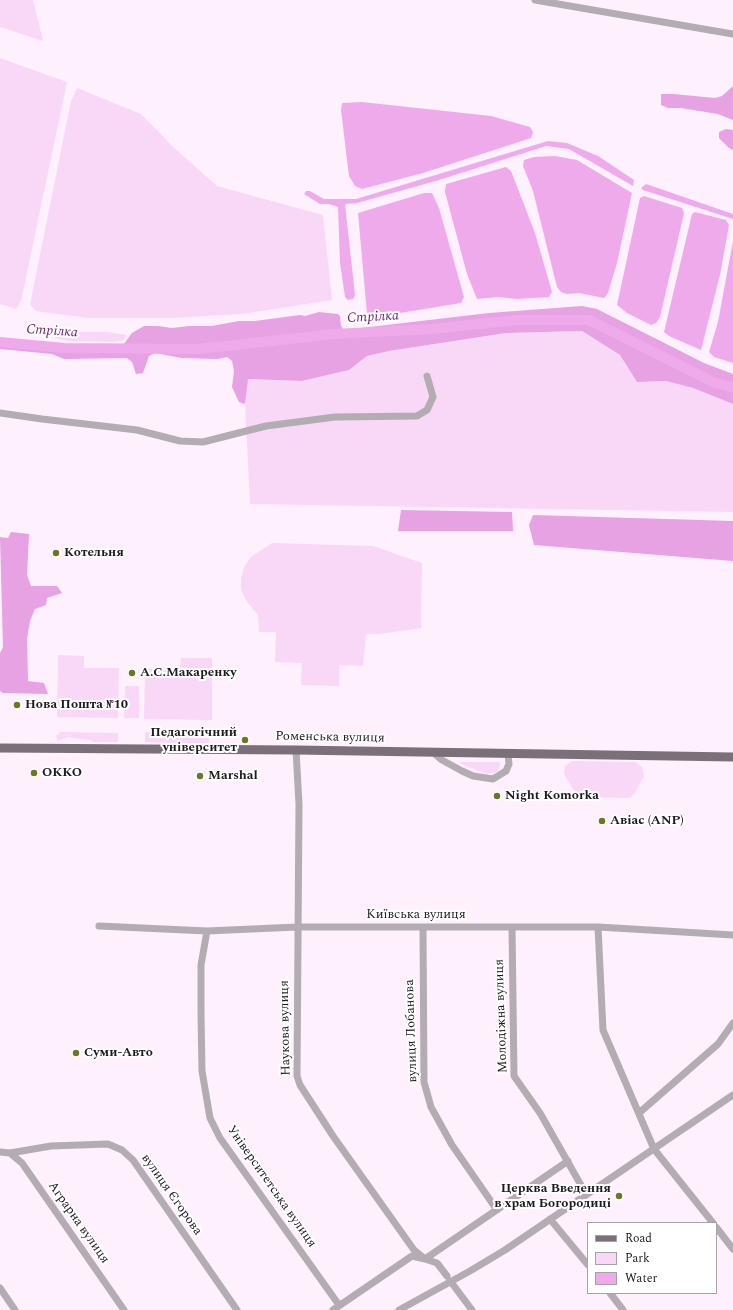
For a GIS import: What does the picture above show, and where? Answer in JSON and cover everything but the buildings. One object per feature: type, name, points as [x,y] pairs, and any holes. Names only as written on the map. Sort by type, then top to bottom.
[{"type":"main road","name":"Роменська вулиця","points":[[0,748],[296,750],[733,757]]},
{"type":"street","points":[[535,0],[733,34]]},
{"type":"street","points":[[0,413],[42,420],[137,430],[180,441],[203,442],[266,426],[335,417],[417,416],[427,410],[433,397],[427,376]]},
{"type":"street","name":"Наукова вулиця","points":[[296,750],[299,804],[296,1065],[300,1085],[414,1250],[425,1259],[437,1263],[472,1310]]},
{"type":"street","points":[[434,753],[442,760],[473,776],[493,779],[506,771],[510,764],[508,754]]},
{"type":"street","name":"Київська вулиця","points":[[99,926],[207,931],[297,927],[598,927],[733,935]]},
{"type":"street","name":"вулиця Лобанова","points":[[423,927],[424,1082],[431,1107],[452,1145],[497,1210]]},
{"type":"street","name":"Молодіжна вулиця","points":[[512,927],[514,1076],[540,1114],[586,1194]]},
{"type":"street","points":[[598,927],[603,1030],[654,1148],[712,1222]]},
{"type":"street","name":"Університетська вулиця","points":[[207,931],[201,964],[201,1014],[202,1071],[210,1118],[220,1138],[339,1305]]},
{"type":"street","points":[[639,1113],[718,1044],[733,1023]]},
{"type":"street","points":[[399,1310],[449,1279],[505,1250],[733,1095]]},
{"type":"street","name":"вулиця Єгорова","points":[[0,1152],[10,1153],[51,1146],[108,1144],[122,1150],[133,1160],[236,1310]]},
{"type":"street","name":"Аграрна вулиця","points":[[10,1153],[22,1163],[124,1310]]},
{"type":"street","points":[[333,1310],[412,1256],[425,1259],[568,1161]]},
{"type":"street","points":[[550,1219],[587,1265]]},
{"type":"street","points":[[717,1228],[733,1249]]},
{"type":"street","points":[[0,1288],[15,1310]]},
{"type":"street","points":[[611,1294],[624,1310]]},
{"type":"green space","points":[[0,0],[33,0],[43,41],[0,27]]},
{"type":"green space","points":[[0,58],[67,82],[21,301],[16,309],[0,304]]},
{"type":"green space","points":[[77,88],[141,114],[172,146],[217,186],[323,215],[332,300],[242,314],[169,318],[89,318],[36,311],[30,304],[71,101]]},
{"type":"green space","points":[[61,330],[74,332],[108,332],[126,335],[124,340],[114,342],[69,341],[55,338],[55,334]]},
{"type":"green space","points":[[582,331],[620,355],[637,382],[666,381],[693,388],[733,404],[733,512],[250,504],[245,404],[247,379],[303,381],[349,370],[367,356],[389,351],[506,333]]},
{"type":"green space","points":[[272,543],[373,546],[422,563],[421,628],[379,634],[366,634],[363,666],[339,665],[339,686],[301,685],[302,663],[275,662],[276,632],[259,632],[258,615],[247,602],[241,590],[241,578],[245,565],[251,557]]},
{"type":"green space","points":[[58,655],[84,656],[84,668],[119,668],[118,718],[57,717]]},
{"type":"green space","points":[[181,658],[212,658],[212,720],[144,719],[145,669],[180,669]]},
{"type":"green space","points":[[125,686],[139,686],[139,718],[124,718]]},
{"type":"green space","points":[[60,732],[118,733],[118,742],[94,742],[68,737],[57,741],[56,736]]},
{"type":"green space","points":[[145,732],[209,734],[209,744],[145,742]]},
{"type":"green space","points":[[572,761],[636,762],[642,767],[644,776],[635,793],[630,798],[583,797],[575,792],[564,774],[565,766]]},
{"type":"green space","points":[[500,762],[500,765],[497,772],[487,774],[459,763]]},
{"type":"shaded area","points":[[733,86],[733,120],[718,114],[681,108],[668,108],[661,105],[661,94],[715,98],[722,96]]},
{"type":"shaded area","points":[[726,129],[733,130],[733,150],[719,138],[719,132]]},
{"type":"shaded area","points":[[582,306],[597,309],[704,363],[733,374],[733,404],[693,388],[666,381],[637,382],[620,355],[582,331],[506,333],[389,351],[367,356],[349,370],[302,381],[248,379],[245,404],[239,402],[232,387],[234,371],[232,361],[227,357],[217,359],[182,358],[155,353],[149,356],[143,373],[136,374],[132,362],[127,358],[64,359],[52,354],[0,349],[0,338],[75,349],[87,345],[123,345],[132,333],[144,326],[172,328],[212,326],[239,321],[255,321],[300,315],[305,316],[319,312],[338,314],[340,316],[341,326],[344,330],[489,313]]},
{"type":"shaded area","points":[[401,510],[512,512],[513,531],[398,531]]},
{"type":"shaded area","points":[[533,515],[733,521],[733,561],[534,545],[529,525]]},
{"type":"shaded area","points":[[11,532],[29,534],[27,575],[31,586],[57,586],[62,593],[47,598],[46,605],[35,609],[30,621],[27,639],[28,681],[44,683],[48,694],[3,693],[0,691],[0,653],[3,647],[0,537],[8,538]]},
{"type":"water","points":[[362,102],[491,116],[530,127],[533,132],[531,138],[423,173],[362,189],[355,186],[349,176],[341,110],[342,103]]},
{"type":"water","points":[[548,141],[567,143],[598,156],[634,180],[633,186],[569,149],[546,146],[439,180],[357,203],[345,204],[355,295],[353,299],[348,300],[345,297],[340,263],[338,207],[329,204],[320,204],[304,194],[306,191],[310,191],[324,199],[356,199]]},
{"type":"water","points":[[555,156],[577,160],[632,193],[617,263],[608,293],[604,298],[579,293],[567,294],[561,292],[557,287],[533,191],[523,166],[524,160],[534,157]]},
{"type":"water","points":[[506,167],[511,171],[535,233],[552,292],[549,297],[517,299],[498,297],[477,299],[467,274],[445,192],[446,184]]},
{"type":"water","points":[[646,184],[733,214],[733,219],[643,190],[641,188]]},
{"type":"water","points":[[424,193],[432,193],[439,208],[464,297],[461,303],[375,317],[367,314],[358,213]]},
{"type":"water","points":[[644,196],[682,208],[684,213],[660,317],[656,323],[651,325],[627,313],[617,305],[640,198]]},
{"type":"water","points":[[695,212],[726,220],[729,225],[720,275],[701,350],[669,336],[664,332],[692,214]]},
{"type":"water","points":[[733,241],[733,363],[714,357],[709,352],[718,322]]},
{"type":"waterway","name":"Стрілка","points":[[0,342],[64,348],[199,349],[334,334],[432,329],[517,320],[589,320],[715,383],[733,387]]},
{"type":"place","name":"Котельня","points":[[56,553]]},
{"type":"place","name":"А.С.Макаренку","points":[[132,673]]},
{"type":"place","name":"Нова Пошта №10","points":[[17,705]]},
{"type":"place","name":"Педагогічний університет","points":[[245,740]]},
{"type":"place","name":"ОККО","points":[[34,773]]},
{"type":"place","name":"Marshal","points":[[200,776]]},
{"type":"place","name":"Night Komorka","points":[[497,796]]},
{"type":"place","name":"Авіас (ANP)","points":[[602,821]]},
{"type":"place","name":"Суми-Авто","points":[[76,1053]]},
{"type":"place","name":"Церква Введення в храм Богородиці","points":[[619,1196]]}]
